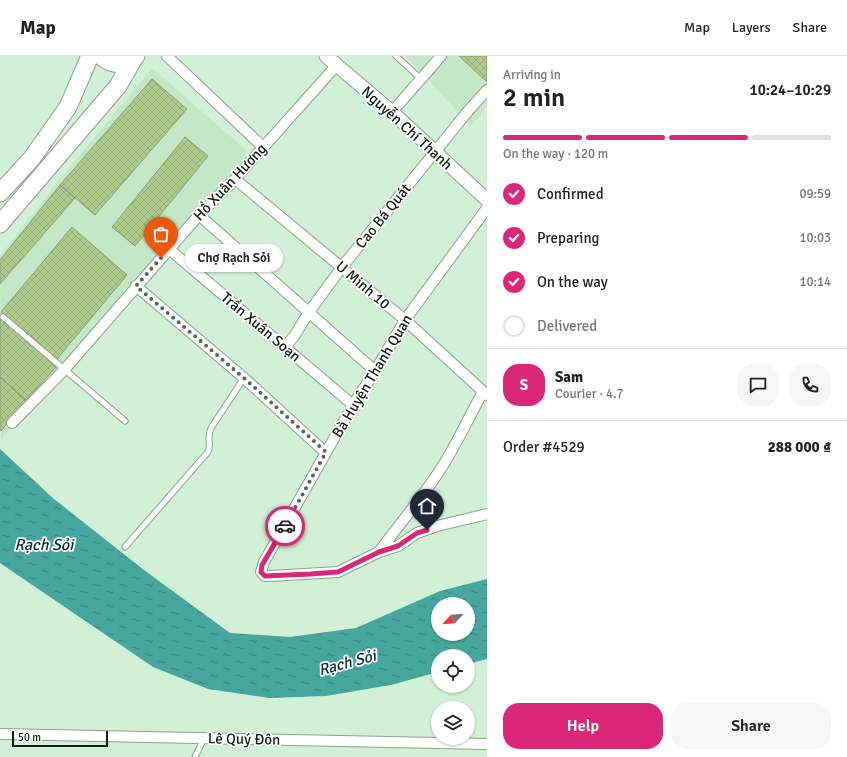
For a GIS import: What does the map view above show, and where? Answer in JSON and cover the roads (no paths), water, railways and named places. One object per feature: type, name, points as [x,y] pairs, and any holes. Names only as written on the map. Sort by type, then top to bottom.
[{"type":"main road","points":[[0,193],[32,158],[68,107],[90,56]]},
{"type":"main road","points":[[101,56],[106,60],[119,65],[135,58]]},
{"type":"main road","points":[[0,224],[118,86],[135,58]]},
{"type":"street","points":[[167,56],[263,147]]},
{"type":"street","name":"Nguyễn Chí Thanh","points":[[326,56],[392,112],[487,200]]},
{"type":"street","points":[[392,112],[441,56]]},
{"type":"street","name":"Hồ Xuân Hương","points":[[12,424],[64,370],[199,215],[235,178],[336,66]]},
{"type":"street","name":"Cao Bá Quát","points":[[285,348],[296,335],[309,312],[342,268],[487,90]]},
{"type":"street","name":"U Minh 10","points":[[235,178],[405,320],[485,393]]},
{"type":"street","name":"Bà Huyện Thanh Quan","points":[[379,552],[338,572],[265,576],[262,574],[261,570],[264,562],[353,405],[405,320],[487,208]]},
{"type":"street","points":[[199,215],[375,371]]},
{"type":"street","name":"Trần Xuân Soạn","points":[[169,249],[353,405]]},
{"type":"street","points":[[136,286],[244,378],[326,452]]},
{"type":"street","points":[[379,552],[394,530],[418,502],[442,467],[485,393]]},
{"type":"street","points":[[379,552],[398,546],[417,533],[437,526],[487,514]]},
{"type":"street","name":"Lê Quý Đôn","points":[[0,734],[487,744]]},
{"type":"lane","points":[[396,56],[421,78]]},
{"type":"lane","points":[[3,317],[125,421]]},
{"type":"lane","points":[[126,547],[208,452],[210,446],[208,435],[211,428],[244,378]]},
{"type":"lane","points":[[195,757],[204,738]]},
{"type":"water","name":"Rạch Sỏi","points":[[0,449],[54,499],[144,570],[230,633],[290,637],[356,628],[440,591],[487,579],[487,659],[475,662],[475,649],[431,649],[431,674],[391,685],[326,696],[269,698],[208,689],[153,667],[0,563]]},
{"type":"place","name":"Chợ Rạch Sỏi","points":[[161,258]]}]
